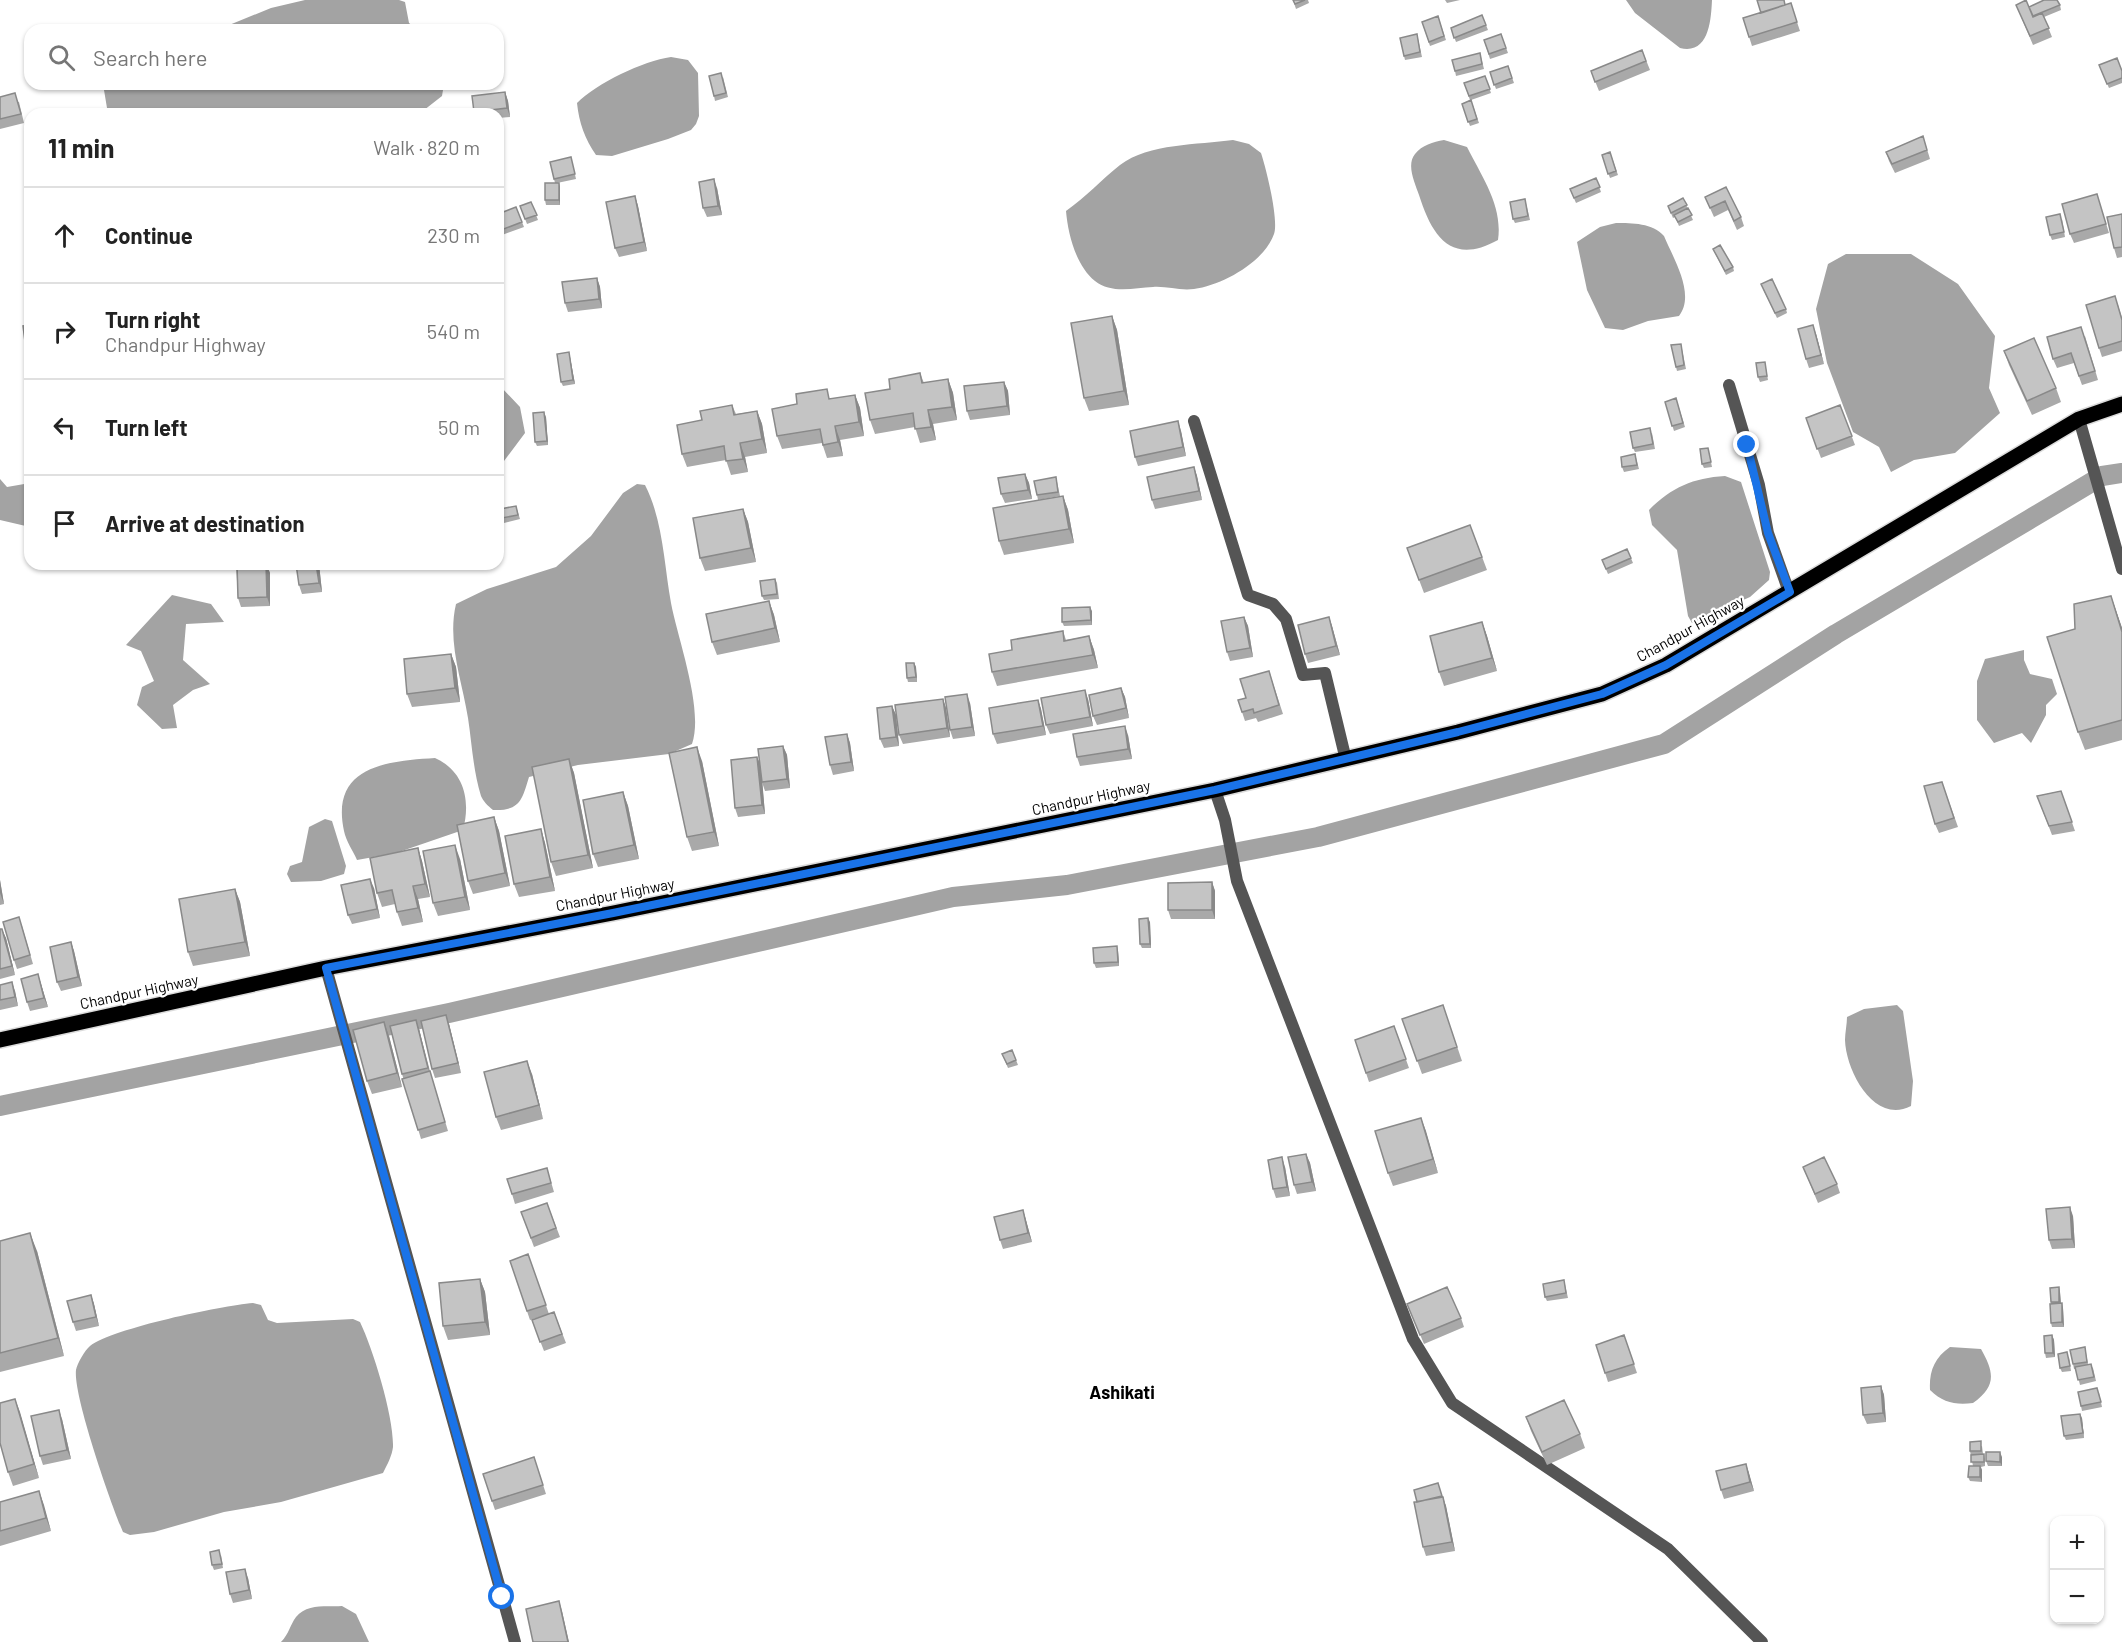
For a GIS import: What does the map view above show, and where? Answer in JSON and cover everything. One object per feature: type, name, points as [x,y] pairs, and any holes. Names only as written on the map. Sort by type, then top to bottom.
[{"type":"main road","name":"Chandpur Highway","points":[[0,1040],[326,968],[613,913],[1215,790],[1602,694],[1666,665],[2079,419],[2122,404]]},
{"type":"street","points":[[1729,385],[1759,485],[1768,533],[1790,592]]},
{"type":"street","points":[[2079,419],[2122,569]]},
{"type":"street","points":[[1194,421],[1248,595],[1273,604],[1286,620],[1303,675],[1324,673],[1346,759]]},
{"type":"street","points":[[1215,790],[1225,820],[1237,881],[1413,1339],[1452,1403],[1668,1548],[1762,1642]]},
{"type":"street","points":[[326,968],[515,1642]]},
{"type":"shaded area","points":[[305,0],[399,0],[405,2],[410,24],[232,24],[271,8]]},
{"type":"shaded area","points":[[1626,0],[1712,0],[1711,17],[1703,41],[1690,49],[1680,48],[1635,13]]},
{"type":"shaded area","points":[[671,57],[688,60],[698,73],[699,116],[696,124],[691,130],[668,139],[612,156],[596,155],[583,130],[577,103],[596,88],[621,74],[647,63]]},
{"type":"shaded area","points":[[104,90],[443,90],[442,96],[427,108],[107,108]]},
{"type":"shaded area","points":[[1233,140],[1249,144],[1261,153],[1275,218],[1274,234],[1269,244],[1252,263],[1217,283],[1189,289],[1158,287],[1115,289],[1101,285],[1088,275],[1074,249],[1066,211],[1120,165],[1132,158],[1159,149]]},
{"type":"shaded area","points":[[1444,140],[1467,147],[1494,204],[1499,227],[1498,240],[1468,250],[1456,248],[1446,243],[1430,223],[1414,180],[1411,163],[1412,158],[1421,148]]},
{"type":"shaded area","points":[[1616,223],[1648,226],[1664,236],[1684,287],[1684,307],[1679,316],[1648,321],[1623,330],[1605,328],[1587,290],[1577,242],[1600,227]]},
{"type":"shaded area","points":[[1846,254],[1911,254],[1958,284],[1995,336],[1989,388],[2000,413],[1955,453],[1914,460],[1891,472],[1879,447],[1853,432],[1827,363],[1816,309],[1828,264]]},
{"type":"shaded area","points":[[504,390],[520,407],[525,433],[504,461]]},
{"type":"shaded area","points":[[1725,476],[1741,482],[1770,572],[1769,580],[1750,597],[1692,623],[1688,616],[1677,550],[1652,525],[1649,510],[1666,495],[1684,485]]},
{"type":"shaded area","points":[[0,479],[7,487],[24,484],[24,526],[0,520]]},
{"type":"shaded area","points":[[637,484],[645,485],[659,527],[671,603],[689,674],[695,712],[692,744],[669,754],[578,765],[529,777],[522,798],[514,806],[493,810],[482,798],[476,776],[468,718],[454,647],[456,604],[487,589],[556,567],[591,536],[623,493]]},
{"type":"shaded area","points":[[172,595],[211,604],[224,622],[186,624],[183,660],[210,684],[193,690],[173,705],[177,728],[162,729],[137,705],[142,687],[154,681],[141,651],[126,645]]},
{"type":"shaded area","points":[[2024,650],[2024,660],[2030,674],[2052,679],[2057,694],[2046,705],[2046,715],[2031,743],[2022,733],[1994,743],[1977,720],[1977,681],[1985,659]]},
{"type":"shaded area","points":[[435,758],[453,771],[463,788],[466,808],[463,830],[396,853],[357,860],[345,835],[342,809],[346,793],[354,780],[366,771],[381,765]]},
{"type":"shaded area","points":[[325,819],[332,821],[346,866],[344,874],[321,881],[291,882],[287,874],[290,866],[302,862],[309,827]]},
{"type":"shaded area","points":[[1897,1005],[1903,1011],[1913,1081],[1911,1106],[1898,1110],[1885,1108],[1874,1102],[1864,1092],[1851,1066],[1845,1040],[1847,1017],[1864,1009]]},
{"type":"shaded area","points":[[253,1303],[261,1305],[268,1320],[277,1323],[353,1319],[360,1322],[371,1349],[390,1419],[393,1447],[383,1473],[281,1502],[224,1512],[154,1532],[130,1535],[123,1532],[86,1425],[77,1383],[78,1364],[90,1346],[121,1332],[193,1313]]},
{"type":"shaded area","points":[[1950,1347],[1981,1349],[1989,1365],[1990,1385],[1973,1403],[1950,1402],[1930,1390],[1930,1377],[1934,1366],[1940,1356]]},
{"type":"shaded area","points":[[342,1606],[356,1614],[369,1642],[281,1642],[300,1613],[317,1607]]},
{"type":"building","points":[[1293,0],[1305,0],[1295,4]]},
{"type":"building","points":[[1757,0],[1784,0],[1785,5],[1761,13]]},
{"type":"building","points":[[2026,0],[2033,17],[2042,13],[2049,28],[2030,36],[2016,5]]},
{"type":"building","points":[[2044,0],[2057,0],[2060,5],[2033,16],[2029,7]]},
{"type":"building","points":[[1791,3],[1797,22],[1749,37],[1743,18]]},
{"type":"building","points":[[1482,15],[1486,25],[1454,38],[1451,28]]},
{"type":"building","points":[[1438,16],[1444,36],[1429,42],[1422,22]]},
{"type":"building","points":[[1417,34],[1420,52],[1404,56],[1400,38]]},
{"type":"building","points":[[1501,34],[1506,48],[1489,54],[1484,40]]},
{"type":"building","points":[[1642,50],[1646,61],[1595,82],[1591,71]]},
{"type":"building","points":[[1480,53],[1482,64],[1455,71],[1452,60]]},
{"type":"building","points":[[2117,58],[2122,78],[2107,84],[2099,65]]},
{"type":"building","points":[[1508,66],[1512,78],[1494,85],[1490,72]]},
{"type":"building","points":[[721,73],[726,93],[714,96],[709,76]]},
{"type":"building","points":[[1485,76],[1490,89],[1469,96],[1464,83]]},
{"type":"building","points":[[505,92],[507,108],[474,108],[472,96]]},
{"type":"building","points":[[15,93],[21,114],[0,119],[0,97]]},
{"type":"building","points":[[1471,100],[1477,119],[1468,122],[1462,104]]},
{"type":"building","points":[[1923,136],[1927,150],[1892,164],[1886,152]]},
{"type":"building","points":[[1610,152],[1616,171],[1608,174],[1602,155]]},
{"type":"building","points":[[571,157],[575,174],[554,179],[550,162]]},
{"type":"building","points":[[1596,178],[1600,187],[1574,198],[1570,189]]},
{"type":"building","points":[[714,179],[718,206],[703,208],[699,182]]},
{"type":"building","points":[[545,183],[559,183],[559,200],[545,200]]},
{"type":"building","points":[[1726,187],[1741,217],[1734,221],[1725,201],[1710,208],[1705,197]]},
{"type":"building","points":[[2097,194],[2106,224],[2070,234],[2062,204]]},
{"type":"building","points":[[635,196],[644,242],[615,248],[606,202]]},
{"type":"building","points":[[1683,198],[1687,205],[1671,213],[1668,206]]},
{"type":"building","points":[[1525,199],[1528,216],[1513,219],[1510,202]]},
{"type":"building","points":[[531,202],[537,215],[525,219],[520,206]]},
{"type":"building","points":[[516,207],[522,222],[504,229],[504,212]]},
{"type":"building","points":[[1688,208],[1692,215],[1678,222],[1674,215]]},
{"type":"building","points":[[2060,214],[2064,232],[2050,235],[2046,217]]},
{"type":"building","points":[[2122,214],[2122,247],[2114,248],[2107,217]]},
{"type":"building","points":[[1720,245],[1733,267],[1725,271],[1713,249]]},
{"type":"building","points":[[597,278],[599,299],[565,303],[562,282]]},
{"type":"building","points":[[1772,279],[1786,309],[1775,313],[1761,284]]},
{"type":"building","points":[[2115,296],[2122,320],[2122,341],[2099,348],[2086,305]]},
{"type":"building","points":[[1112,316],[1124,391],[1084,398],[1071,323]]},
{"type":"building","points":[[1813,325],[1821,355],[1806,359],[1798,329]]},
{"type":"building","points":[[2081,327],[2095,371],[2079,376],[2071,353],[2053,359],[2047,337]]},
{"type":"building","points":[[2034,338],[2056,388],[2027,401],[2004,351]]},
{"type":"building","points":[[1681,344],[1684,365],[1676,367],[1671,345]]},
{"type":"building","points":[[569,352],[573,380],[561,382],[557,354]]},
{"type":"building","points":[[1765,362],[1767,376],[1758,377],[1756,363]]},
{"type":"building","points":[[920,373],[922,383],[948,379],[952,407],[928,410],[931,427],[915,429],[913,413],[870,420],[865,393],[890,389],[889,379]]},
{"type":"building","points":[[1004,382],[1007,406],[967,411],[964,386]]},
{"type":"building","points":[[827,389],[829,399],[855,395],[859,422],[835,426],[838,442],[823,445],[820,429],[777,436],[772,409],[797,404],[796,394]]},
{"type":"building","points":[[1676,398],[1683,423],[1672,426],[1665,402]]},
{"type":"building","points":[[732,405],[734,415],[757,411],[762,439],[740,443],[743,459],[726,461],[724,446],[682,454],[677,425],[702,420],[700,411]]},
{"type":"building","points":[[1840,405],[1852,436],[1817,449],[1806,418]]},
{"type":"building","points":[[544,412],[547,441],[535,442],[533,413]]},
{"type":"building","points":[[1178,421],[1183,447],[1135,457],[1130,431]]},
{"type":"building","points":[[1650,428],[1653,444],[1633,448],[1630,432]]},
{"type":"building","points":[[1708,448],[1711,462],[1702,464],[1700,449]]},
{"type":"building","points":[[1635,454],[1637,465],[1622,467],[1621,457]]},
{"type":"building","points":[[1194,467],[1199,491],[1152,500],[1147,477]]},
{"type":"building","points":[[1025,474],[1028,490],[1001,494],[998,478]]},
{"type":"building","points":[[1056,477],[1058,492],[1037,495],[1034,481]]},
{"type":"building","points":[[1063,496],[1069,529],[999,541],[993,508]]},
{"type":"building","points":[[516,506],[518,515],[504,518],[504,508]]},
{"type":"building","points":[[743,509],[751,548],[700,558],[693,518]]},
{"type":"building","points":[[1470,525],[1482,557],[1419,580],[1407,548]]},
{"type":"building","points":[[1627,549],[1631,558],[1606,569],[1602,560]]},
{"type":"building","points":[[237,570],[266,570],[267,597],[238,598]]},
{"type":"building","points":[[297,570],[317,570],[319,583],[299,585]]},
{"type":"building","points":[[775,579],[777,594],[762,596],[760,581]]},
{"type":"building","points":[[2111,596],[2122,632],[2122,720],[2078,732],[2047,637],[2075,629],[2074,604]]},
{"type":"building","points":[[769,601],[775,628],[712,642],[706,614]]},
{"type":"building","points":[[1090,607],[1091,620],[1062,622],[1062,608]]},
{"type":"building","points":[[1244,617],[1250,648],[1227,652],[1221,621]]},
{"type":"building","points":[[1329,617],[1336,646],[1305,654],[1298,625]]},
{"type":"building","points":[[1482,622],[1492,658],[1439,672],[1430,636]]},
{"type":"building","points":[[1063,631],[1064,641],[1089,636],[1093,655],[992,672],[989,654],[1012,650],[1011,640]]},
{"type":"building","points":[[451,654],[455,688],[407,694],[404,659]]},
{"type":"building","points":[[906,663],[914,663],[916,677],[907,678]]},
{"type":"building","points":[[1269,671],[1279,705],[1254,713],[1253,709],[1242,712],[1238,700],[1246,698],[1240,679]]},
{"type":"building","points":[[1121,688],[1126,708],[1093,716],[1089,695]]},
{"type":"building","points":[[1085,690],[1090,717],[1046,725],[1041,698]]},
{"type":"building","points":[[967,694],[972,727],[950,730],[945,697]]},
{"type":"building","points":[[943,699],[947,728],[899,735],[895,705]]},
{"type":"building","points":[[1038,700],[1043,726],[993,734],[989,708]]},
{"type":"building","points":[[892,706],[896,737],[880,739],[877,708]]},
{"type":"building","points":[[1125,726],[1128,749],[1077,757],[1073,734]]},
{"type":"building","points":[[847,734],[851,762],[830,765],[825,737]]},
{"type":"building","points":[[783,746],[787,779],[762,782],[758,749]]},
{"type":"building","points":[[697,747],[714,832],[687,837],[669,753]]},
{"type":"building","points":[[757,757],[762,805],[735,808],[731,760]]},
{"type":"building","points":[[569,759],[588,855],[551,862],[532,767]]},
{"type":"building","points":[[1942,782],[1954,818],[1935,824],[1924,786]]},
{"type":"building","points":[[2061,791],[2072,822],[2049,826],[2037,796]]},
{"type":"building","points":[[623,792],[634,845],[593,854],[583,800]]},
{"type":"building","points":[[494,817],[505,873],[468,881],[457,825]]},
{"type":"building","points":[[541,829],[550,877],[514,884],[505,836]]},
{"type":"building","points":[[455,845],[465,897],[433,903],[423,851]]},
{"type":"building","points":[[418,848],[425,884],[413,886],[418,908],[397,912],[392,890],[377,893],[370,858]]},
{"type":"building","points":[[370,879],[377,909],[348,915],[341,885]]},
{"type":"building","points":[[1212,882],[1212,910],[1168,910],[1168,883]]},
{"type":"building","points":[[235,889],[245,942],[188,952],[179,899]]},
{"type":"building","points":[[19,917],[30,955],[14,960],[3,922]]},
{"type":"building","points":[[1148,918],[1150,944],[1140,944],[1139,919]]},
{"type":"building","points":[[0,929],[2,929],[12,966],[0,969]]},
{"type":"building","points":[[71,942],[78,977],[57,982],[50,947]]},
{"type":"building","points":[[1117,946],[1118,962],[1094,963],[1093,948]]},
{"type":"building","points":[[38,974],[44,998],[27,1002],[21,979]]},
{"type":"building","points":[[12,982],[15,997],[0,1000],[0,985]]},
{"type":"building","points":[[1443,1005],[1457,1047],[1417,1061],[1402,1019]]},
{"type":"building","points":[[446,1015],[458,1063],[432,1069],[421,1021]]},
{"type":"building","points":[[416,1020],[428,1068],[402,1074],[390,1026]]},
{"type":"building","points":[[384,1022],[397,1073],[367,1081],[353,1030]]},
{"type":"building","points":[[1394,1026],[1406,1059],[1366,1073],[1355,1040]]},
{"type":"building","points":[[1012,1050],[1016,1060],[1007,1064],[1002,1054]]},
{"type":"building","points":[[527,1061],[539,1105],[496,1117],[484,1072]]},
{"type":"building","points":[[430,1071],[445,1122],[418,1130],[402,1079]]},
{"type":"building","points":[[1421,1118],[1433,1159],[1388,1173],[1375,1131]]},
{"type":"building","points":[[1306,1154],[1312,1182],[1294,1185],[1288,1157]]},
{"type":"building","points":[[1282,1157],[1287,1187],[1273,1189],[1268,1160]]},
{"type":"building","points":[[1824,1157],[1837,1184],[1815,1194],[1803,1167]]},
{"type":"building","points":[[547,1168],[551,1183],[512,1194],[507,1179]]},
{"type":"building","points":[[547,1203],[556,1228],[531,1238],[521,1212]]},
{"type":"building","points":[[2070,1207],[2072,1239],[2049,1240],[2046,1209]]},
{"type":"building","points":[[1023,1210],[1028,1233],[1000,1240],[994,1217]]},
{"type":"building","points":[[30,1233],[58,1338],[0,1353],[0,1241]]},
{"type":"building","points":[[528,1254],[546,1305],[527,1311],[510,1261]]},
{"type":"building","points":[[480,1279],[485,1322],[443,1326],[439,1283]]},
{"type":"building","points":[[1564,1280],[1566,1293],[1545,1297],[1543,1284]]},
{"type":"building","points":[[1447,1287],[1461,1318],[1420,1335],[1407,1304]]},
{"type":"building","points":[[2059,1287],[2059,1302],[2051,1302],[2050,1288]]},
{"type":"building","points":[[91,1295],[96,1317],[73,1322],[67,1301]]},
{"type":"building","points":[[2062,1303],[2062,1322],[2051,1323],[2050,1304]]},
{"type":"building","points":[[554,1312],[562,1334],[540,1342],[532,1320]]},
{"type":"building","points":[[1624,1335],[1634,1364],[1605,1373],[1596,1345]]},
{"type":"building","points":[[2052,1335],[2053,1353],[2045,1353],[2044,1336]]},
{"type":"building","points":[[2085,1347],[2087,1362],[2073,1364],[2070,1350]]},
{"type":"building","points":[[2067,1352],[2070,1366],[2060,1368],[2058,1354]]},
{"type":"building","points":[[2091,1364],[2094,1377],[2078,1380],[2075,1367]]},
{"type":"building","points":[[1881,1386],[1883,1413],[1863,1415],[1861,1388]]},
{"type":"building","points":[[2097,1388],[2101,1402],[2081,1406],[2078,1392]]},
{"type":"building","points":[[15,1399],[34,1464],[8,1472],[0,1443],[0,1403]]},
{"type":"building","points":[[1564,1400],[1580,1434],[1542,1452],[1526,1417]]},
{"type":"building","points":[[59,1410],[67,1450],[40,1456],[31,1416]]},
{"type":"building","points":[[2080,1414],[2083,1433],[2064,1436],[2061,1416]]},
{"type":"building","points":[[1981,1441],[1981,1451],[1970,1451],[1970,1442]]},
{"type":"building","points":[[1986,1452],[2000,1452],[2000,1462],[1986,1461]]},
{"type":"building","points":[[1984,1454],[1984,1462],[1971,1462],[1971,1455]]},
{"type":"building","points":[[534,1457],[543,1485],[492,1501],[483,1474]]},
{"type":"building","points":[[1746,1464],[1750,1482],[1721,1490],[1716,1471]]},
{"type":"building","points":[[1969,1466],[1980,1466],[1980,1477],[1968,1477]]},
{"type":"building","points":[[1438,1483],[1442,1496],[1417,1502],[1414,1490]]},
{"type":"building","points":[[39,1491],[46,1518],[0,1531],[0,1502]]},
{"type":"building","points":[[1443,1497],[1452,1542],[1423,1547],[1414,1502]]},
{"type":"building","points":[[219,1550],[222,1564],[212,1565],[210,1552]]},
{"type":"building","points":[[245,1569],[249,1590],[230,1594],[226,1572]]},
{"type":"building","points":[[559,1601],[568,1642],[533,1642],[526,1609]]},
{"type":"waterway","points":[[0,1106],[449,1013],[953,897],[1067,885],[1318,837],[1664,744],[1836,634],[2102,476],[2122,473]]},
{"type":"district","name":"Ashikati","points":[[1122,1392]]},
{"type":"route","points":[[502,1597],[326,968],[613,913],[1215,790],[1458,732],[1602,694],[1666,665],[1790,592],[1768,533],[1759,485],[1747,445]]}]
